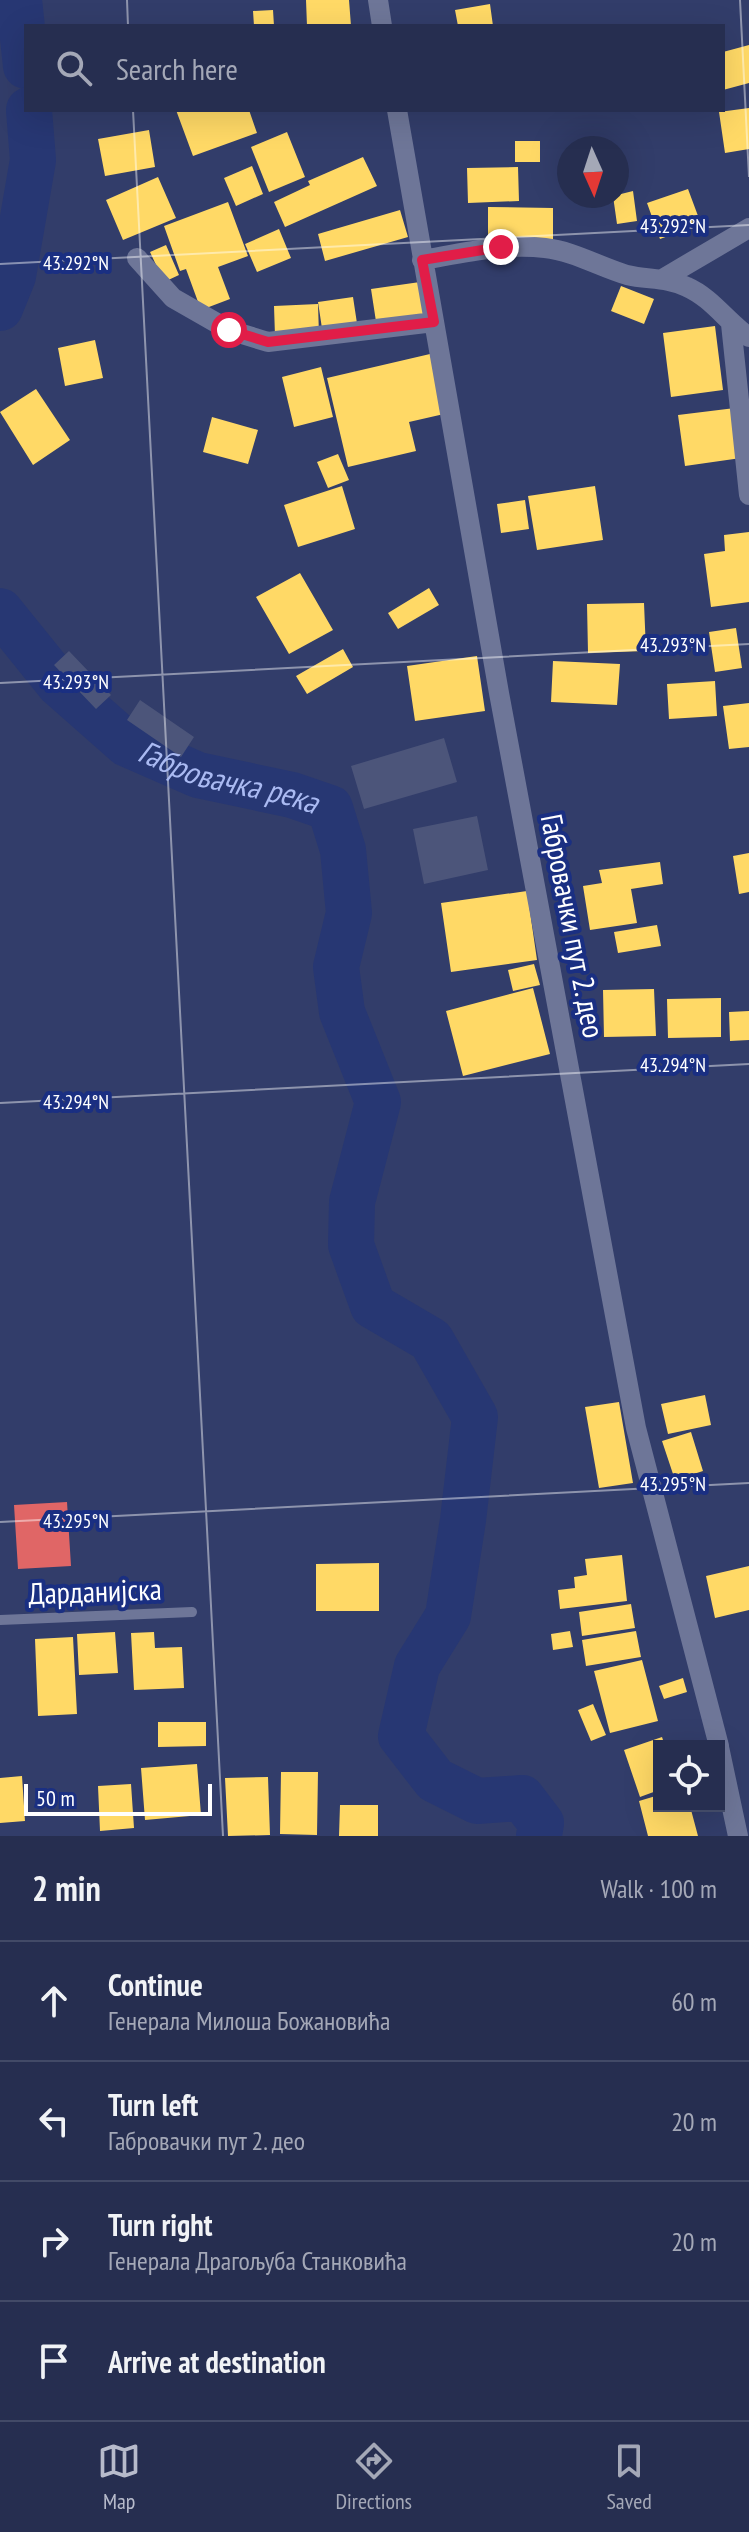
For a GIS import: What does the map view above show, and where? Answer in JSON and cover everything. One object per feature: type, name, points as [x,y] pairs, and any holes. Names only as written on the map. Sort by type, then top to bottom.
[{"type":"street","points":[[378,0],[382,24]]},
{"type":"street","name":"Габровачки пут 2. део","points":[[397,112],[501,709],[636,1428],[717,1740]]},
{"type":"street","points":[[664,278],[749,228]]},
{"type":"street","points":[[422,260],[501,247],[547,248],[629,276],[664,278],[687,287],[706,298],[731,324],[749,337]]},
{"type":"street","points":[[137,258],[173,298],[229,330],[268,342],[434,322]]},
{"type":"street","points":[[731,324],[749,495]]},
{"type":"street","name":"Габровачки пут 2. део","points":[[725,1774],[738,1836]]},
{"type":"lane","name":"Дарданијска","points":[[0,1620],[192,1612]]},
{"type":"building: Homes","points":[[306,0],[349,0],[351,24],[307,24]]},
{"type":"building: Homes","points":[[490,4],[493,24],[458,24],[455,10]]},
{"type":"building: Homes","points":[[273,10],[274,24],[254,24],[253,11]]},
{"type":"building: Homes","points":[[749,45],[749,83],[725,89],[725,51]]},
{"type":"building: Homes","points":[[749,108],[749,149],[725,153],[719,112]]},
{"type":"building: Homes","points":[[177,112],[250,112],[257,133],[193,156]]},
{"type":"building: Homes","points":[[149,130],[155,167],[105,176],[98,139]]},
{"type":"building: Homes","points":[[287,132],[305,177],[269,192],[251,147]]},
{"type":"building: Homes","points":[[515,141],[540,141],[540,162],[515,162]]},
{"type":"building: Homes","points":[[363,157],[377,186],[285,227],[274,202],[310,185],[308,181]]},
{"type":"building: Homes","points":[[252,166],[263,194],[236,206],[224,178]]},
{"type":"building: Homes","points":[[518,167],[519,201],[468,203],[467,168]]},
{"type":"building: Homes","points":[[158,177],[176,218],[123,240],[106,200]]},
{"type":"building: Homes","points":[[688,189],[701,224],[660,239],[647,203]]},
{"type":"building: Homes","points":[[633,191],[637,221],[617,224],[615,208],[629,208],[629,192]]},
{"type":"building: Homes","points":[[228,202],[248,256],[218,267],[230,299],[201,310],[186,269],[180,271],[164,226]]},
{"type":"building: Homes","points":[[488,207],[553,208],[553,242],[488,241]]},
{"type":"building: Homes","points":[[400,210],[408,237],[325,261],[318,234]]},
{"type":"building: Homes","points":[[279,229],[291,258],[257,272],[245,244]]},
{"type":"building: Homes","points":[[166,245],[179,275],[164,282],[150,252]]},
{"type":"building: Homes","points":[[420,282],[426,321],[377,328],[371,289]]},
{"type":"building: Homes","points":[[621,286],[654,299],[644,324],[611,311]]},
{"type":"building: Homes","points":[[353,297],[358,330],[323,335],[318,302]]},
{"type":"building: Homes","points":[[318,304],[319,335],[275,336],[274,306]]},
{"type":"building: Homes","points":[[715,326],[723,390],[671,397],[663,333]]},
{"type":"building: Homes","points":[[95,340],[103,378],[65,386],[58,348]]},
{"type":"building: Homes","points":[[430,354],[444,414],[409,422],[416,451],[348,467],[327,378]]},
{"type":"building: Homes","points":[[321,367],[333,417],[294,427],[282,377]]},
{"type":"building: Homes","points":[[36,389],[70,440],[33,465],[0,412]]},
{"type":"building: Homes","points":[[735,408],[741,458],[685,466],[678,415]]},
{"type":"building: Homes","points":[[212,417],[258,430],[248,464],[203,452]]},
{"type":"building: Homes","points":[[338,454],[349,480],[328,488],[317,462]]},
{"type":"building: Homes","points":[[342,486],[355,529],[298,547],[284,505]]},
{"type":"building: Homes","points":[[595,486],[603,540],[537,550],[528,496]]},
{"type":"building: Homes","points":[[525,500],[529,529],[501,533],[497,504]]},
{"type":"building: Homes","points":[[749,532],[749,602],[711,607],[704,554],[725,551],[724,535]]},
{"type":"building: Homes","points":[[300,573],[333,630],[289,654],[256,597]]},
{"type":"building: Homes","points":[[429,588],[439,605],[398,629],[388,613]]},
{"type":"building: Homes","points":[[644,603],[646,651],[588,653],[587,604]]},
{"type":"building: Homes","points":[[736,628],[742,668],[715,672],[709,632]]},
{"type":"building: Homes","points":[[343,649],[353,667],[307,694],[296,676]]},
{"type":"building: Homes","points":[[477,656],[485,711],[415,721],[407,666]]},
{"type":"building: Homes","points":[[553,661],[620,664],[617,705],[551,702]]},
{"type":"building: Homes","points":[[715,681],[717,716],[669,719],[667,684]]},
{"type":"building: Homes","points":[[749,703],[749,747],[729,749],[723,706]]},
{"type":"building: Homes","points":[[749,853],[749,892],[739,894],[733,856]]},
{"type":"building: Homes","points":[[660,862],[663,884],[631,889],[637,923],[590,930],[583,886],[602,883],[599,870]]},
{"type":"building: Homes","points":[[527,891],[537,960],[451,972],[441,903]]},
{"type":"building: Homes","points":[[657,925],[661,946],[618,953],[614,932]]},
{"type":"building: Homes","points":[[534,964],[540,985],[513,991],[508,970]]},
{"type":"building: Homes","points":[[533,988],[550,1054],[463,1076],[446,1011]]},
{"type":"building: Homes","points":[[654,989],[656,1036],[604,1037],[603,990]]},
{"type":"building: Homes","points":[[721,998],[721,1037],[668,1038],[667,999]]},
{"type":"building: Homes","points":[[749,1011],[749,1040],[730,1041],[729,1012]]},
{"type":"building: Homes","points":[[705,1395],[711,1425],[668,1434],[661,1404]]},
{"type":"building: Homes","points":[[619,1402],[633,1483],[599,1488],[585,1407]]},
{"type":"building: Homes","points":[[691,1432],[703,1471],[675,1480],[662,1441]]},
{"type":"building: Homes","points":[[622,1555],[627,1601],[560,1609],[558,1590],[575,1588],[574,1577],[587,1575],[585,1559]]},
{"type":"building: Homes","points":[[379,1563],[379,1611],[316,1611],[316,1564]]},
{"type":"building: Homes","points":[[749,1566],[749,1610],[715,1618],[706,1576]]},
{"type":"building: Homes","points":[[631,1604],[635,1628],[582,1636],[579,1612]]},
{"type":"building: Homes","points":[[570,1631],[573,1647],[553,1650],[551,1634]]},
{"type":"building: Homes","points":[[636,1631],[641,1657],[586,1666],[582,1640]]},
{"type":"building: Homes","points":[[115,1632],[118,1673],[79,1675],[77,1634]]},
{"type":"building: Homes","points":[[154,1632],[155,1648],[182,1647],[184,1688],[134,1690],[131,1633]]},
{"type":"building: Homes","points":[[73,1637],[77,1714],[38,1716],[35,1639]]},
{"type":"building: Homes","points":[[642,1660],[658,1721],[610,1733],[594,1671]]},
{"type":"building: Homes","points":[[683,1678],[687,1692],[664,1699],[659,1686]]},
{"type":"building: Homes","points":[[593,1704],[606,1735],[591,1741],[578,1710]]},
{"type":"building: Homes","points":[[158,1722],[206,1722],[206,1746],[158,1747]]},
{"type":"building: Homes","points":[[653,1740],[653,1792],[640,1797],[624,1750]]},
{"type":"building: Homes","points":[[197,1764],[201,1815],[145,1820],[141,1768]]},
{"type":"building: Homes","points":[[281,1772],[318,1772],[317,1835],[280,1834]]},
{"type":"building: Homes","points":[[22,1776],[25,1821],[0,1823],[0,1778]]},
{"type":"building: Homes","points":[[268,1777],[270,1835],[228,1836],[225,1778]]},
{"type":"building: Homes","points":[[131,1784],[134,1828],[100,1831],[98,1786]]},
{"type":"building: Homes","points":[[653,1797],[653,1812],[692,1812],[698,1836],[648,1836],[639,1801]]},
{"type":"building: Homes","points":[[340,1805],[378,1805],[378,1836],[339,1836]]},
{"type":"building: Shops","points":[[67,1502],[71,1566],[18,1569],[14,1505]]},
{"type":"building: Other","points":[[69,651],[111,695],[96,709],[54,665]]},
{"type":"building: Other","points":[[140,700],[194,737],[181,757],[127,720]]},
{"type":"building: Other","points":[[444,738],[457,782],[364,809],[351,766]]},
{"type":"building: Other","points":[[477,816],[488,870],[424,884],[413,829]]},
{"type":"waterway","name":"Габровачка река","points":[[19,0],[24,47]]},
{"type":"waterway","name":"Габровачка река","points":[[0,308],[13,276],[33,160],[29,112]]},
{"type":"waterway","name":"Габровачка река","points":[[0,611],[59,684],[127,744],[198,775],[292,795],[330,808],[343,850],[349,913],[336,967],[342,1012],[378,1102],[352,1202],[351,1245],[373,1306],[431,1340],[475,1417],[448,1616],[417,1666],[401,1736],[435,1780],[477,1801],[522,1798],[541,1823],[539,1836]]},
{"type":"route","points":[[229,330],[268,342],[434,322],[422,260],[501,247]]}]
